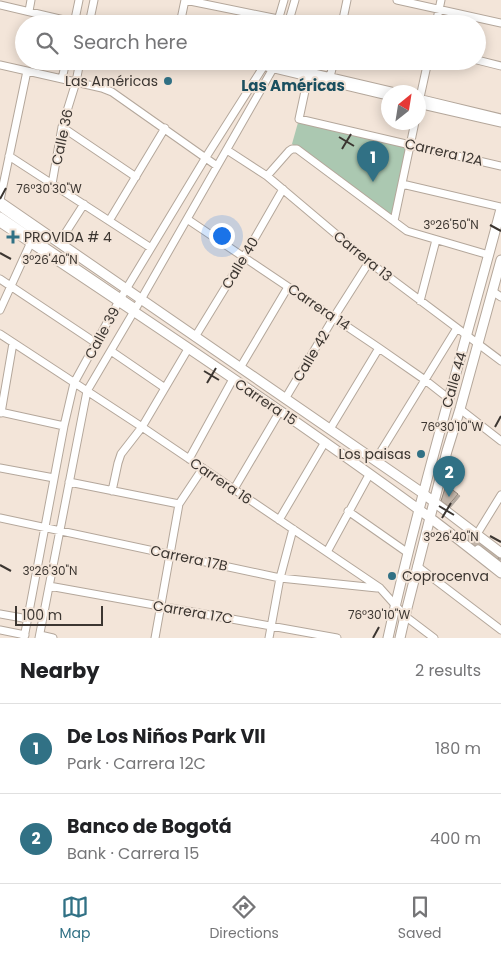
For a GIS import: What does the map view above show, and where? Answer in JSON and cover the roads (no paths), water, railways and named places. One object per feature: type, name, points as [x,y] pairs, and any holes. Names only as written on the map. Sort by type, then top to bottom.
[{"type":"main road","name":"Carrera 15","points":[[0,201],[59,243],[138,305],[188,348],[325,442],[369,475],[477,534],[501,553]]},
{"type":"main road","name":"Calle 44","points":[[388,638],[448,398],[467,336],[501,208]]},
{"type":"main road","name":"Carrera 15","points":[[0,222],[195,337],[375,460],[501,573]]},
{"type":"main road","name":"Calle 44","points":[[400,638],[447,451],[501,260]]},
{"type":"street","points":[[29,12],[31,0]]},
{"type":"street","points":[[78,15],[79,0]]},
{"type":"street","points":[[91,15],[94,0]]},
{"type":"street","points":[[182,15],[186,0],[249,15]]},
{"type":"street","points":[[280,15],[284,0]]},
{"type":"street","points":[[291,15],[295,0]]},
{"type":"street","points":[[344,15],[347,0]]},
{"type":"street","points":[[397,0],[465,15]]},
{"type":"street","points":[[437,15],[440,0]]},
{"type":"street","points":[[0,5],[42,15]]},
{"type":"street","points":[[486,20],[501,23]]},
{"type":"street","points":[[486,62],[501,66]]},
{"type":"street","points":[[0,65],[15,68]]},
{"type":"street","points":[[22,70],[112,92],[217,166]]},
{"type":"street","points":[[62,79],[64,70]]},
{"type":"street","name":"Calle 36","points":[[52,184],[62,127],[78,70]]},
{"type":"street","name":"Calle 39","points":[[24,636],[74,383],[151,248],[262,70]]},
{"type":"street","name":"Calle 39","points":[[40,637],[87,391],[272,70]]},
{"type":"street","points":[[289,70],[308,77],[381,94]]},
{"type":"street","points":[[298,70],[381,89]]},
{"type":"street","points":[[330,77],[332,70]]},
{"type":"street","points":[[423,85],[426,70]]},
{"type":"street","points":[[0,201],[27,71]]},
{"type":"street","name":"Carrera 12A","points":[[308,77],[299,119],[501,166]]},
{"type":"street","points":[[426,103],[501,118]]},
{"type":"street","points":[[426,104],[501,123]]},
{"type":"street","points":[[62,127],[136,177]]},
{"type":"street","points":[[109,221],[165,128]]},
{"type":"street","points":[[394,221],[413,130]]},
{"type":"street","name":"Carrera 13","points":[[227,150],[267,176],[369,262],[501,361]]},
{"type":"street","points":[[267,176],[291,150],[299,150],[407,230],[489,254]]},
{"type":"street","points":[[9,156],[151,248]]},
{"type":"street","points":[[402,184],[501,208]]},
{"type":"street","name":"Calle 40","points":[[195,337],[283,189]]},
{"type":"street","points":[[59,243],[84,204]]},
{"type":"street","points":[[0,208],[123,295]]},
{"type":"street","points":[[0,216],[123,295]]},
{"type":"street","name":"Carrera 14","points":[[187,219],[426,380],[448,398]]},
{"type":"street","points":[[420,301],[436,240]]},
{"type":"street","points":[[0,310],[31,242]]},
{"type":"street","name":"Calle 42","points":[[285,399],[369,262]]},
{"type":"street","points":[[0,279],[96,344]]},
{"type":"street","points":[[240,368],[288,287]]},
{"type":"street","points":[[492,291],[501,297]]},
{"type":"street","points":[[138,305],[421,502]]},
{"type":"street","points":[[375,460],[457,328]]},
{"type":"street","name":"Carrera 16","points":[[0,334],[142,427],[380,588],[405,616],[434,638]]},
{"type":"street","points":[[13,343],[0,412],[64,426]]},
{"type":"street","points":[[112,491],[121,454],[142,427],[188,348]]},
{"type":"street","points":[[330,429],[379,348]]},
{"type":"street","points":[[111,351],[165,388]]},
{"type":"street","points":[[189,459],[233,379]]},
{"type":"street","points":[[460,409],[501,441]]},
{"type":"street","points":[[234,489],[280,412]]},
{"type":"street","points":[[279,520],[325,442]]},
{"type":"street","points":[[0,468],[54,478]]},
{"type":"street","points":[[155,638],[180,504],[203,468]]},
{"type":"street","points":[[327,552],[369,475]]},
{"type":"street","points":[[69,482],[180,504]]},
{"type":"street","points":[[477,534],[501,495]]},
{"type":"street","points":[[432,510],[501,558]]},
{"type":"street","points":[[432,510],[501,567]]},
{"type":"street","points":[[348,511],[408,553]]},
{"type":"street","name":"Carrera 17B","points":[[0,518],[280,578],[380,588]]},
{"type":"street","points":[[269,638],[280,578],[293,529]]},
{"type":"street","points":[[417,566],[501,630]]},
{"type":"street","name":"Carrera 17C","points":[[49,586],[337,638]]},
{"type":"street","points":[[0,614],[28,619]]},
{"type":"street","points":[[0,630],[24,636]]},
{"type":"street","points":[[40,637],[54,638]]},
{"type":"place","name":"Las Américas","points":[[168,81]]},
{"type":"place","name":"De Los Niños Park VII","points":[[373,182]]},
{"type":"place","name":"PROVIDA # 4","points":[[13,237]]},
{"type":"place","name":"Los paisas","points":[[421,454]]},
{"type":"place","name":"Banco de Bogotá","points":[[449,497]]},
{"type":"place","name":"Coprocenva","points":[[392,576]]},
{"type":"district","name":"Las Américas","points":[[293,86]]}]
